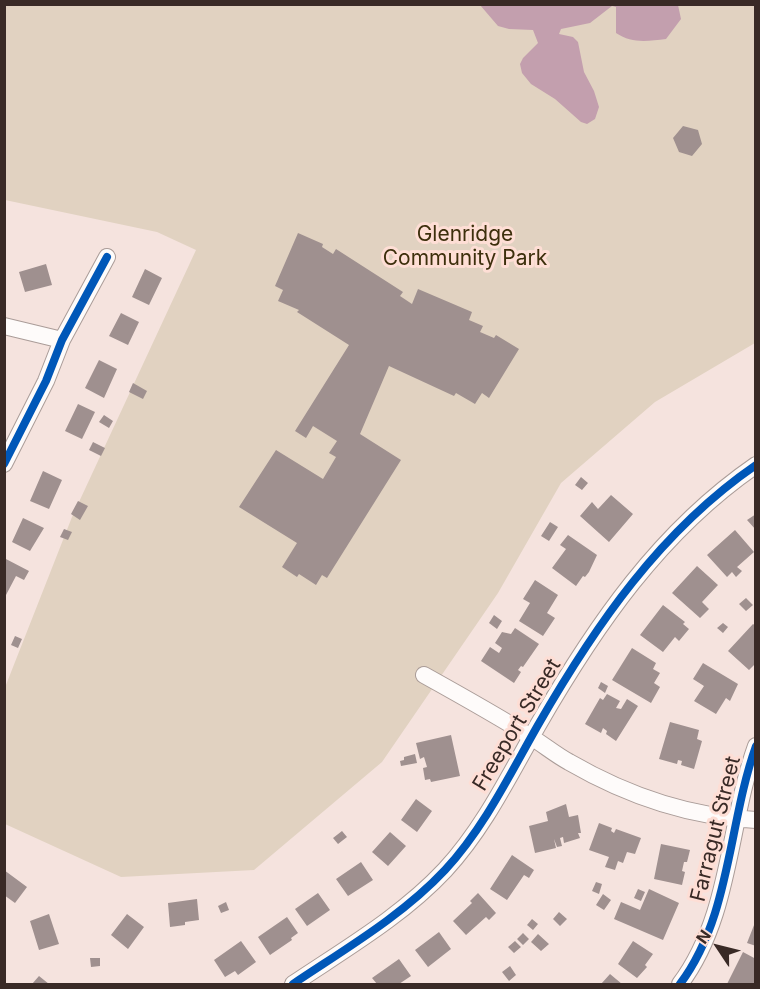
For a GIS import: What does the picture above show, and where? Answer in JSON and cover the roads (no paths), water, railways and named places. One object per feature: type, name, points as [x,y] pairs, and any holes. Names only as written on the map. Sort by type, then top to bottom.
[{"type":"street","points":[[4,465],[46,381],[62,340],[107,257]]},
{"type":"street","points":[[4,326],[62,340]]},
{"type":"street","name":"Freeport Street","points":[[292,984],[391,918],[446,869],[464,846],[513,770],[598,628],[634,579],[658,550],[704,506],[756,465]]},
{"type":"street","points":[[424,675],[531,737],[569,762],[611,784],[654,802],[701,813],[756,820]]},
{"type":"street","name":"Farragut Street","points":[[680,984],[708,934],[723,884],[745,776],[756,746]]},
{"type":"park label","name":"Glenridge Community Park","points":[[465,247]]}]
